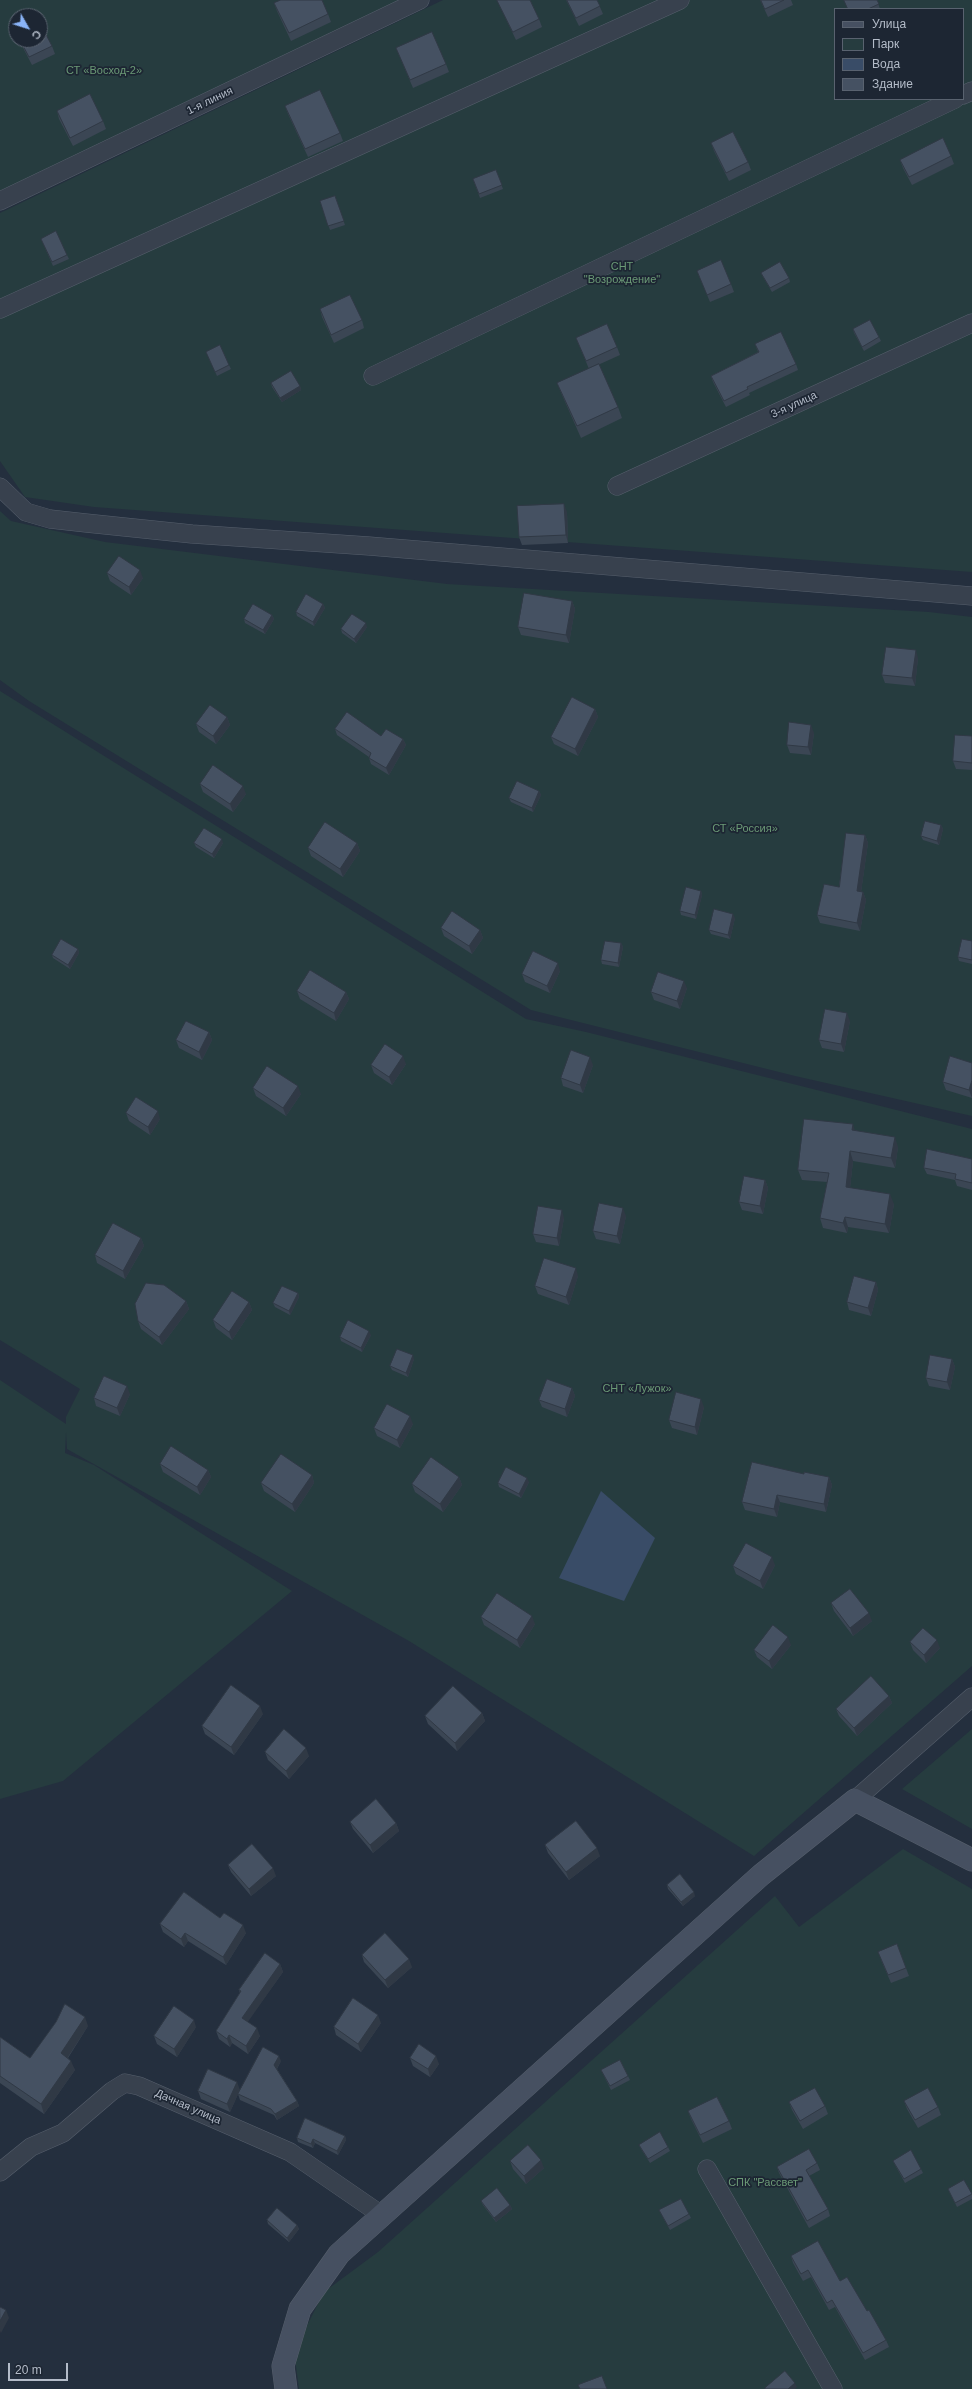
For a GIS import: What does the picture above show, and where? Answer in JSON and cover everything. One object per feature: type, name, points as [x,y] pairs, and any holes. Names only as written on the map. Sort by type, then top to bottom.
[{"type":"street","name":"1-я линия","points":[[0,201],[420,0]]},
{"type":"street","points":[[0,309],[680,0]]},
{"type":"street","points":[[373,376],[953,100]]},
{"type":"street","name":"3-я улица","points":[[617,486],[972,323]]},
{"type":"street","points":[[0,487],[26,512],[50,519],[86,524],[192,534],[369,546],[972,596]]},
{"type":"street","points":[[286,2389],[283,2366],[300,2309],[339,2254],[761,1875],[855,1800],[972,1697]]},
{"type":"street","points":[[855,1800],[972,1860]]},
{"type":"street","name":"Дачная улица","points":[[0,2172],[31,2147],[63,2133],[112,2091],[125,2083],[139,2086],[290,2152],[382,2216]]},
{"type":"street","points":[[707,2169],[833,2389]]},
{"type":"green space","name":"СТ «Восход-2»","points":[[0,0],[413,0],[0,200]]},
{"type":"green space","name":"СНТ \"Возрождение\"","points":[[443,0],[972,0],[972,572],[94,507],[25,497],[0,461],[0,213]]},
{"type":"green space","name":"СТ «Россия»","points":[[0,511],[11,521],[105,542],[447,584],[929,612],[972,617],[972,1116],[795,1076],[531,1010],[29,701],[0,680]]},
{"type":"green space","name":"СНТ «Лужок»","points":[[0,691],[526,1019],[586,1032],[972,1129],[972,1666],[754,1856],[409,1641],[67,1449],[66,1432],[65,1453],[94,1465],[292,1591],[63,1781],[0,1799],[0,1380],[66,1424],[66,1417],[80,1389],[0,1340]]},
{"type":"green space","points":[[972,1729],[972,1829],[902,1789]]},
{"type":"green space","name":"СПК \"Рассвет\"","points":[[903,1849],[972,1889],[972,2389],[299,2389],[294,2351],[324,2292],[378,2252],[775,1896],[799,1927]]},
{"type":"water","points":[[601,1491],[655,1538],[624,1601],[559,1578]]},
{"type":"building","points":[[281,0],[322,0],[328,14],[289,33],[274,3]]},
{"type":"building","points":[[497,0],[530,0],[539,19],[513,32]]},
{"type":"building","points":[[567,0],[597,0],[600,6],[576,18]]},
{"type":"building","points":[[761,0],[784,0],[765,9]]},
{"type":"building","points":[[844,0],[877,0],[879,4],[870,8],[848,8]]},
{"type":"building","points":[[432,32],[446,64],[410,80],[396,48]]},
{"type":"building","points":[[48,38],[52,46],[48,48]]},
{"type":"building","points":[[24,48],[48,48],[29,57]]},
{"type":"building","points":[[320,90],[340,133],[305,149],[285,106]]},
{"type":"building","points":[[90,94],[103,121],[70,138],[57,111]]},
{"type":"building","points":[[733,132],[748,162],[726,173],[711,143]]},
{"type":"building","points":[[943,138],[951,156],[909,177],[900,160]]},
{"type":"building","points":[[496,170],[502,185],[479,194],[473,179]]},
{"type":"building","points":[[335,196],[344,221],[328,226],[320,201]]},
{"type":"building","points":[[56,231],[67,255],[52,262],[41,239]]},
{"type":"building","points":[[721,260],[731,284],[707,295],[697,271]]},
{"type":"building","points":[[780,262],[789,278],[770,288],[761,273]]},
{"type":"building","points":[[350,295],[362,320],[331,335],[320,309]]},
{"type":"building","points":[[870,320],[879,337],[862,347],[853,329]]},
{"type":"building","points":[[607,324],[617,347],[586,361],[576,338]]},
{"type":"building","points":[[781,332],[796,364],[747,387],[748,389],[724,401],[711,376],[759,352],[755,344]]},
{"type":"building","points":[[220,345],[229,365],[215,372],[206,352]]},
{"type":"building","points":[[599,364],[618,407],[577,426],[557,383]]},
{"type":"building","points":[[291,371],[300,386],[280,398],[271,383]]},
{"type":"building","points":[[564,504],[566,535],[519,537],[517,506]]},
{"type":"building","points":[[119,556],[140,570],[129,587],[107,573]]},
{"type":"building","points":[[524,593],[572,601],[566,635],[518,627]]},
{"type":"building","points":[[306,594],[323,604],[313,622],[296,612]]},
{"type":"building","points":[[253,604],[272,615],[263,630],[244,619]]},
{"type":"building","points":[[352,614],[366,623],[354,639],[341,629]]},
{"type":"building","points":[[886,647],[916,650],[912,678],[882,675]]},
{"type":"building","points":[[572,697],[595,709],[575,749],[551,737]]},
{"type":"building","points":[[210,705],[227,717],[213,736],[196,724]]},
{"type":"building","points":[[347,712],[381,736],[386,729],[403,739],[386,768],[369,758],[371,753],[335,729]]},
{"type":"building","points":[[789,722],[811,725],[808,747],[787,745]]},
{"type":"building","points":[[955,735],[972,736],[972,763],[953,761]]},
{"type":"building","points":[[213,765],[243,786],[230,804],[200,784]]},
{"type":"building","points":[[517,781],[539,791],[532,808],[509,798]]},
{"type":"building","points":[[925,821],[941,825],[937,841],[921,836]]},
{"type":"building","points":[[325,822],[357,843],[340,869],[308,848]]},
{"type":"building","points":[[204,828],[222,839],[212,854],[194,843]]},
{"type":"building","points":[[846,833],[865,835],[857,891],[863,892],[857,923],[817,915],[824,884],[839,887]]},
{"type":"building","points":[[686,887],[701,891],[695,915],[680,911]]},
{"type":"building","points":[[714,909],[733,914],[728,935],[709,930]]},
{"type":"building","points":[[452,911],[480,930],[469,946],[441,928]]},
{"type":"building","points":[[61,939],[78,949],[68,965],[52,955]]},
{"type":"building","points":[[962,939],[972,941],[972,960],[958,957]]},
{"type":"building","points":[[605,941],[621,943],[618,963],[601,960]]},
{"type":"building","points":[[533,951],[558,963],[547,986],[522,974]]},
{"type":"building","points":[[310,970],[346,992],[334,1013],[297,991]]},
{"type":"building","points":[[658,972],[684,981],[677,1001],[651,992]]},
{"type":"building","points":[[825,1009],[847,1013],[841,1044],[819,1040]]},
{"type":"building","points":[[186,1021],[209,1032],[199,1052],[176,1040]]},
{"type":"building","points":[[385,1044],[403,1056],[389,1077],[371,1065]]},
{"type":"building","points":[[571,1050],[590,1057],[580,1085],[561,1078]]},
{"type":"building","points":[[950,1056],[972,1063],[972,1080],[969,1090],[943,1082]]},
{"type":"building","points":[[267,1066],[298,1086],[283,1108],[253,1088]]},
{"type":"building","points":[[136,1097],[158,1111],[148,1127],[126,1113]]},
{"type":"building","points":[[804,1119],[853,1124],[852,1130],[895,1137],[891,1158],[850,1151],[846,1187],[890,1194],[885,1224],[845,1217],[843,1223],[820,1218],[829,1173],[798,1170]]},
{"type":"building","points":[[927,1149],[972,1159],[972,1183],[955,1179],[956,1174],[924,1168]]},
{"type":"building","points":[[744,1176],[765,1180],[760,1206],[739,1202]]},
{"type":"building","points":[[599,1203],[623,1208],[617,1236],[593,1231]]},
{"type":"building","points":[[538,1206],[562,1210],[557,1238],[533,1234]]},
{"type":"building","points":[[113,1223],[141,1238],[123,1271],[95,1255]]},
{"type":"building","points":[[544,1258],[576,1268],[566,1297],[535,1286]]},
{"type":"building","points":[[854,1276],[876,1282],[868,1308],[847,1302]]},
{"type":"building","points":[[146,1283],[164,1285],[186,1301],[159,1337],[138,1321],[135,1304]]},
{"type":"building","points":[[282,1286],[298,1293],[289,1311],[273,1303]]},
{"type":"building","points":[[232,1291],[249,1302],[229,1332],[213,1320]]},
{"type":"building","points":[[348,1320],[369,1331],[361,1348],[340,1337]]},
{"type":"building","points":[[397,1349],[413,1355],[406,1373],[390,1366]]},
{"type":"building","points":[[930,1355],[952,1359],[947,1382],[926,1378]]},
{"type":"building","points":[[104,1376],[127,1386],[117,1408],[94,1398]]},
{"type":"building","points":[[547,1379],[572,1388],[565,1409],[539,1400]]},
{"type":"building","points":[[676,1392],[701,1399],[695,1427],[669,1420]]},
{"type":"building","points":[[387,1404],[410,1416],[397,1440],[374,1428]]},
{"type":"building","points":[[171,1446],[208,1470],[197,1487],[160,1464]]},
{"type":"building","points":[[281,1454],[312,1475],[292,1504],[261,1483]]},
{"type":"building","points":[[431,1457],[459,1477],[440,1504],[412,1484]]},
{"type":"building","points":[[752,1462],[804,1474],[804,1472],[829,1477],[824,1504],[777,1495],[774,1509],[742,1502]]},
{"type":"building","points":[[506,1467],[527,1478],[519,1494],[498,1483]]},
{"type":"building","points":[[746,1543],[772,1557],[760,1581],[733,1566]]},
{"type":"building","points":[[850,1589],[869,1613],[850,1628],[831,1603]]},
{"type":"building","points":[[497,1593],[532,1616],[517,1640],[481,1617]]},
{"type":"building","points":[[773,1625],[788,1637],[769,1661],[754,1650]]},
{"type":"building","points":[[923,1628],[937,1640],[924,1655],[910,1642]]},
{"type":"building","points":[[871,1676],[889,1696],[854,1728],[836,1709]]},
{"type":"building","points":[[231,1685],[260,1706],[231,1747],[202,1726]]},
{"type":"building","points":[[453,1686],[482,1713],[455,1743],[425,1716]]},
{"type":"building","points":[[284,1729],[306,1748],[286,1771],[265,1752]]},
{"type":"building","points":[[376,1799],[396,1823],[370,1845],[350,1822]]},
{"type":"building","points":[[576,1821],[597,1848],[566,1872],[545,1845]]},
{"type":"building","points":[[252,1844],[273,1868],[249,1889],[228,1865]]},
{"type":"building","points":[[680,1874],[694,1892],[681,1902],[667,1885]]},
{"type":"building","points":[[184,1892],[220,1918],[224,1913],[243,1925],[223,1957],[185,1933],[181,1939],[160,1924]]},
{"type":"building","points":[[385,1933],[409,1959],[385,1980],[362,1955]]},
{"type":"building","points":[[897,1944],[906,1968],[888,1975],[878,1952]]},
{"type":"building","points":[[265,1953],[280,1964],[242,2018],[257,2028],[246,2046],[229,2035],[227,2039],[216,2031],[241,1991],[239,1990]]},
{"type":"building","points":[[353,1998],[378,2015],[358,2044],[334,2027]]},
{"type":"building","points":[[65,2004],[85,2017],[61,2053],[71,2061],[41,2104],[0,2076],[0,2037],[30,2058],[56,2022]]},
{"type":"building","points":[[174,2006],[194,2020],[174,2049],[154,2036]]},
{"type":"building","points":[[419,2044],[436,2056],[428,2069],[410,2058]]},
{"type":"building","points":[[263,2047],[279,2056],[274,2065],[297,2101],[275,2114],[271,2109],[238,2094]]},
{"type":"building","points":[[620,2060],[628,2076],[610,2086],[601,2070]]},
{"type":"building","points":[[208,2069],[237,2082],[227,2104],[198,2091]]},
{"type":"building","points":[[815,2088],[825,2106],[800,2121],[789,2102]]},
{"type":"building","points":[[928,2088],[938,2107],[915,2120],[904,2101]]},
{"type":"building","points":[[717,2097],[729,2121],[700,2135],[688,2111]]},
{"type":"building","points":[[305,2118],[345,2136],[337,2151],[313,2139],[311,2144],[297,2138]]},
{"type":"building","points":[[660,2132],[668,2147],[648,2159],[639,2145]]},
{"type":"building","points":[[528,2145],[541,2160],[524,2176],[510,2161]]},
{"type":"building","points":[[809,2149],[817,2163],[806,2170],[828,2209],[807,2221],[777,2167]]},
{"type":"building","points":[[911,2150],[921,2169],[904,2179],[893,2161]]},
{"type":"building","points":[[964,2180],[972,2194],[955,2203],[948,2189]]},
{"type":"building","points":[[497,2188],[510,2205],[494,2218],[481,2201]]},
{"type":"building","points":[[681,2199],[689,2214],[668,2226],[659,2210]]},
{"type":"building","points":[[277,2208],[297,2225],[287,2238],[267,2220]]},
{"type":"building","points":[[818,2241],[840,2281],[847,2277],[867,2311],[869,2310],[886,2340],[863,2353],[832,2300],[827,2303],[808,2270],[801,2274],[791,2256]]},
{"type":"building","points":[[0,2307],[6,2310],[0,2321]]},
{"type":"building","points":[[785,2371],[795,2383],[788,2389],[765,2389],[765,2388]]},
{"type":"building","points":[[602,2376],[607,2389],[580,2389],[578,2385]]}]
